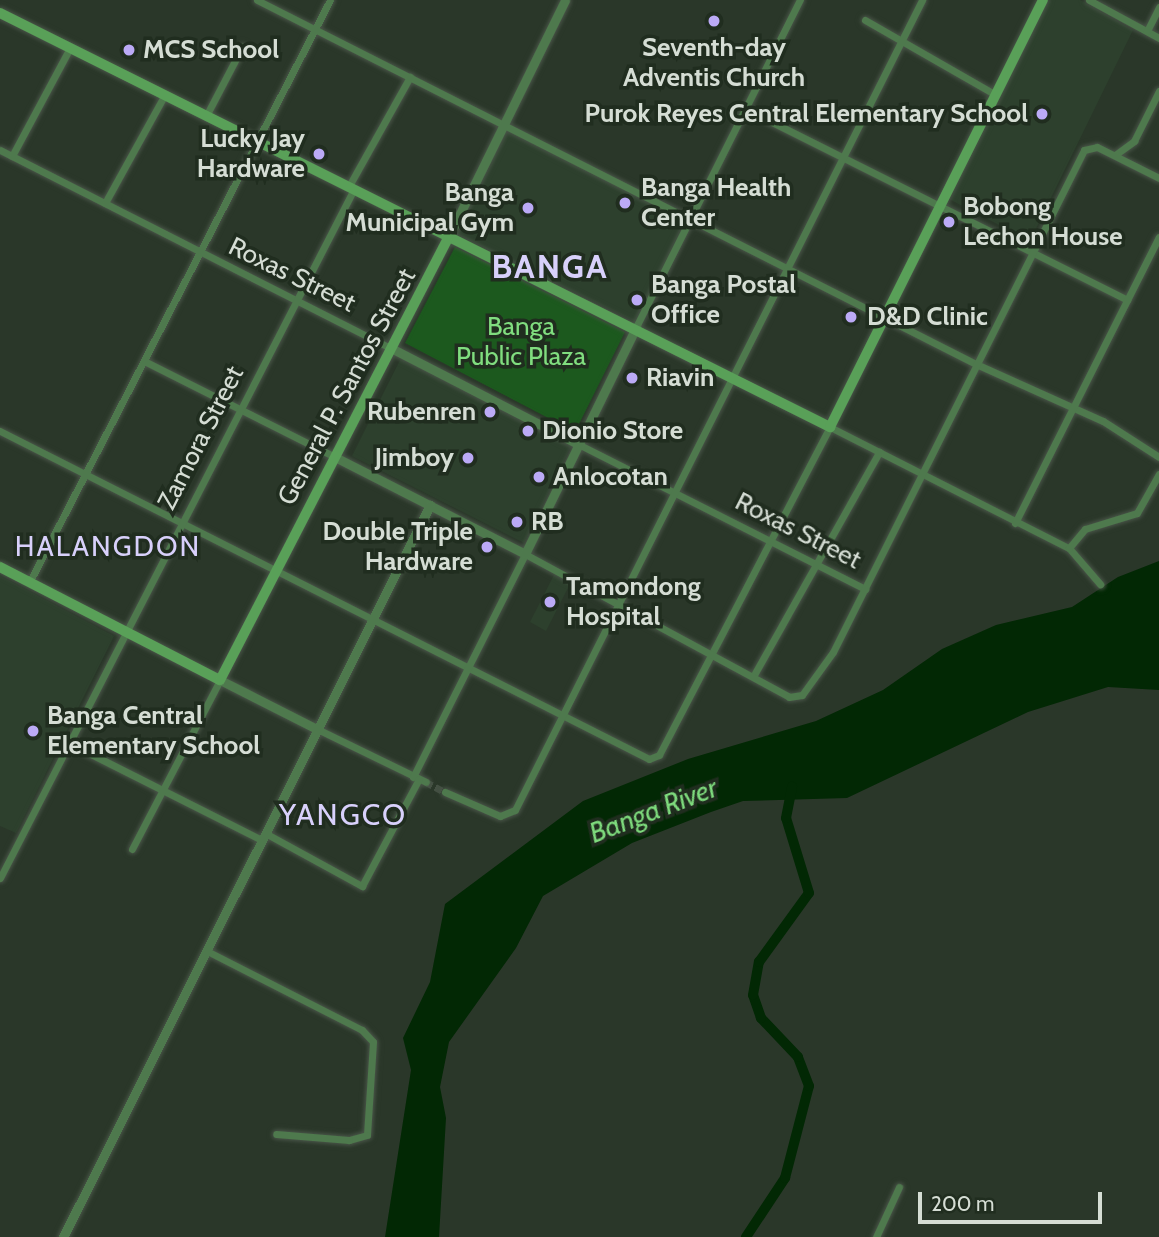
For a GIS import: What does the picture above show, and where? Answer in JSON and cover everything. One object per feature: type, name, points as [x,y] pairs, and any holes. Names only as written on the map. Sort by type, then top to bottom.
[{"type":"main road","points":[[0,13],[448,237],[636,327],[731,380],[830,427],[883,316],[1043,0]]},
{"type":"main road","name":"General P. Santos Street","points":[[220,680],[448,237]]},
{"type":"main road","points":[[0,567],[220,680]]},
{"type":"street","points":[[257,0],[789,266],[976,364],[1072,410],[1103,421],[1159,457]]},
{"type":"street","points":[[30,581],[89,474],[199,252],[330,0]]},
{"type":"street","name":"General P. Santos Street","points":[[448,237],[565,0]]},
{"type":"street","points":[[69,743],[164,787],[362,886],[419,779],[470,667],[636,327],[695,220],[750,111],[800,0]]},
{"type":"street","points":[[445,792],[494,815],[512,813],[922,0]]},
{"type":"street","points":[[1089,0],[1159,38]]},
{"type":"street","points":[[1147,31],[1159,7]]},
{"type":"street","points":[[865,20],[996,95]]},
{"type":"street","points":[[206,116],[242,47]]},
{"type":"street","points":[[12,156],[70,48]]},
{"type":"street","name":"Zamora Street","points":[[0,878],[351,187],[410,77]]},
{"type":"street","points":[[1115,155],[1134,141],[1159,91]]},
{"type":"street","points":[[105,203],[164,96]]},
{"type":"street","points":[[750,111],[941,202],[1127,300]]},
{"type":"street","points":[[144,361],[714,652],[792,699],[802,695],[865,589],[1084,150],[1093,146],[1159,178]]},
{"type":"street","name":"Roxas Street","points":[[0,150],[865,589]]},
{"type":"street","points":[[1015,523],[1159,237]]},
{"type":"street","points":[[0,431],[655,759],[714,652],[768,539],[830,427],[923,477],[1069,548],[1100,584]]},
{"type":"street","points":[[754,676],[819,566],[878,452]]},
{"type":"street","points":[[1069,548],[1085,529],[1138,513],[1159,474]]},
{"type":"street","points":[[63,1237],[430,505]]},
{"type":"street","points":[[132,849],[220,680],[419,779]]},
{"type":"street","points":[[0,851],[10,856]]},
{"type":"street","points":[[207,951],[362,1030],[373,1042],[367,1135],[349,1140],[276,1134]]},
{"type":"street","points":[[876,1237],[899,1187]]},
{"type":"shaded area","name":"Purok Reyes Central Elementary School","points":[[1048,0],[1080,0],[1133,30],[1030,241],[949,199]]},
{"type":"shaded area","points":[[505,128],[690,221],[638,323],[455,234]]},
{"type":"shaded area","points":[[401,358],[571,446],[524,543],[352,456]]},
{"type":"shaded area","name":"Tamondong Hospital","points":[[555,573],[571,582],[546,631],[530,622]]},
{"type":"shaded area","name":"Banga Central Elementary School","points":[[0,576],[114,636],[16,833],[0,826]]},
{"type":"green space","name":"Banga Public Plaza","points":[[455,247],[625,332],[575,432],[405,343]]},
{"type":"water","name":"Banga River","points":[[1159,561],[1159,690],[1108,687],[1028,712],[847,798],[743,801],[632,843],[543,896],[516,948],[449,1042],[440,1087],[446,1118],[439,1237],[385,1237],[411,1070],[403,1038],[430,982],[445,904],[583,801],[688,759],[816,721],[883,690],[942,649],[996,625],[1072,607],[1118,577]]},
{"type":"waterway","points":[[746,1237],[785,1178],[809,1086],[798,1057],[761,1018],[753,995],[759,962],[809,893],[786,818],[792,787]]},
{"type":"tunnel","points":[[426,782],[445,792]]},
{"type":"place","name":"Seventh-day Adventis Church","points":[[714,21]]},
{"type":"place","name":"MCS School","points":[[129,50]]},
{"type":"place","name":"Purok Reyes Central Elementary School","points":[[1042,114]]},
{"type":"place","name":"Lucky Jay Hardware","points":[[319,154]]},
{"type":"place","name":"Banga Health Center","points":[[625,203]]},
{"type":"place","name":"Banga Municipal Gym","points":[[528,208]]},
{"type":"place","name":"Bobong Lechon House","points":[[949,222]]},
{"type":"place","name":"Banga Postal Office","points":[[637,300]]},
{"type":"place","name":"D&D Clinic","points":[[851,317]]},
{"type":"place","name":"Riavin","points":[[632,378]]},
{"type":"place","name":"Rubenren","points":[[490,412]]},
{"type":"place","name":"Dionio Store","points":[[528,431]]},
{"type":"place","name":"Jimboy","points":[[468,458]]},
{"type":"place","name":"Anlocotan","points":[[539,477]]},
{"type":"place","name":"RB","points":[[517,522]]},
{"type":"place","name":"Double Triple Hardware","points":[[487,547]]},
{"type":"place","name":"Tamondong Hospital","points":[[550,602]]},
{"type":"place","name":"Banga Central Elementary School","points":[[33,731]]},
{"type":"district","name":"BANGA","points":[[550,267]]},
{"type":"district","name":"HALANGDON","points":[[108,546]]},
{"type":"district","name":"YANGCO","points":[[343,815]]}]
